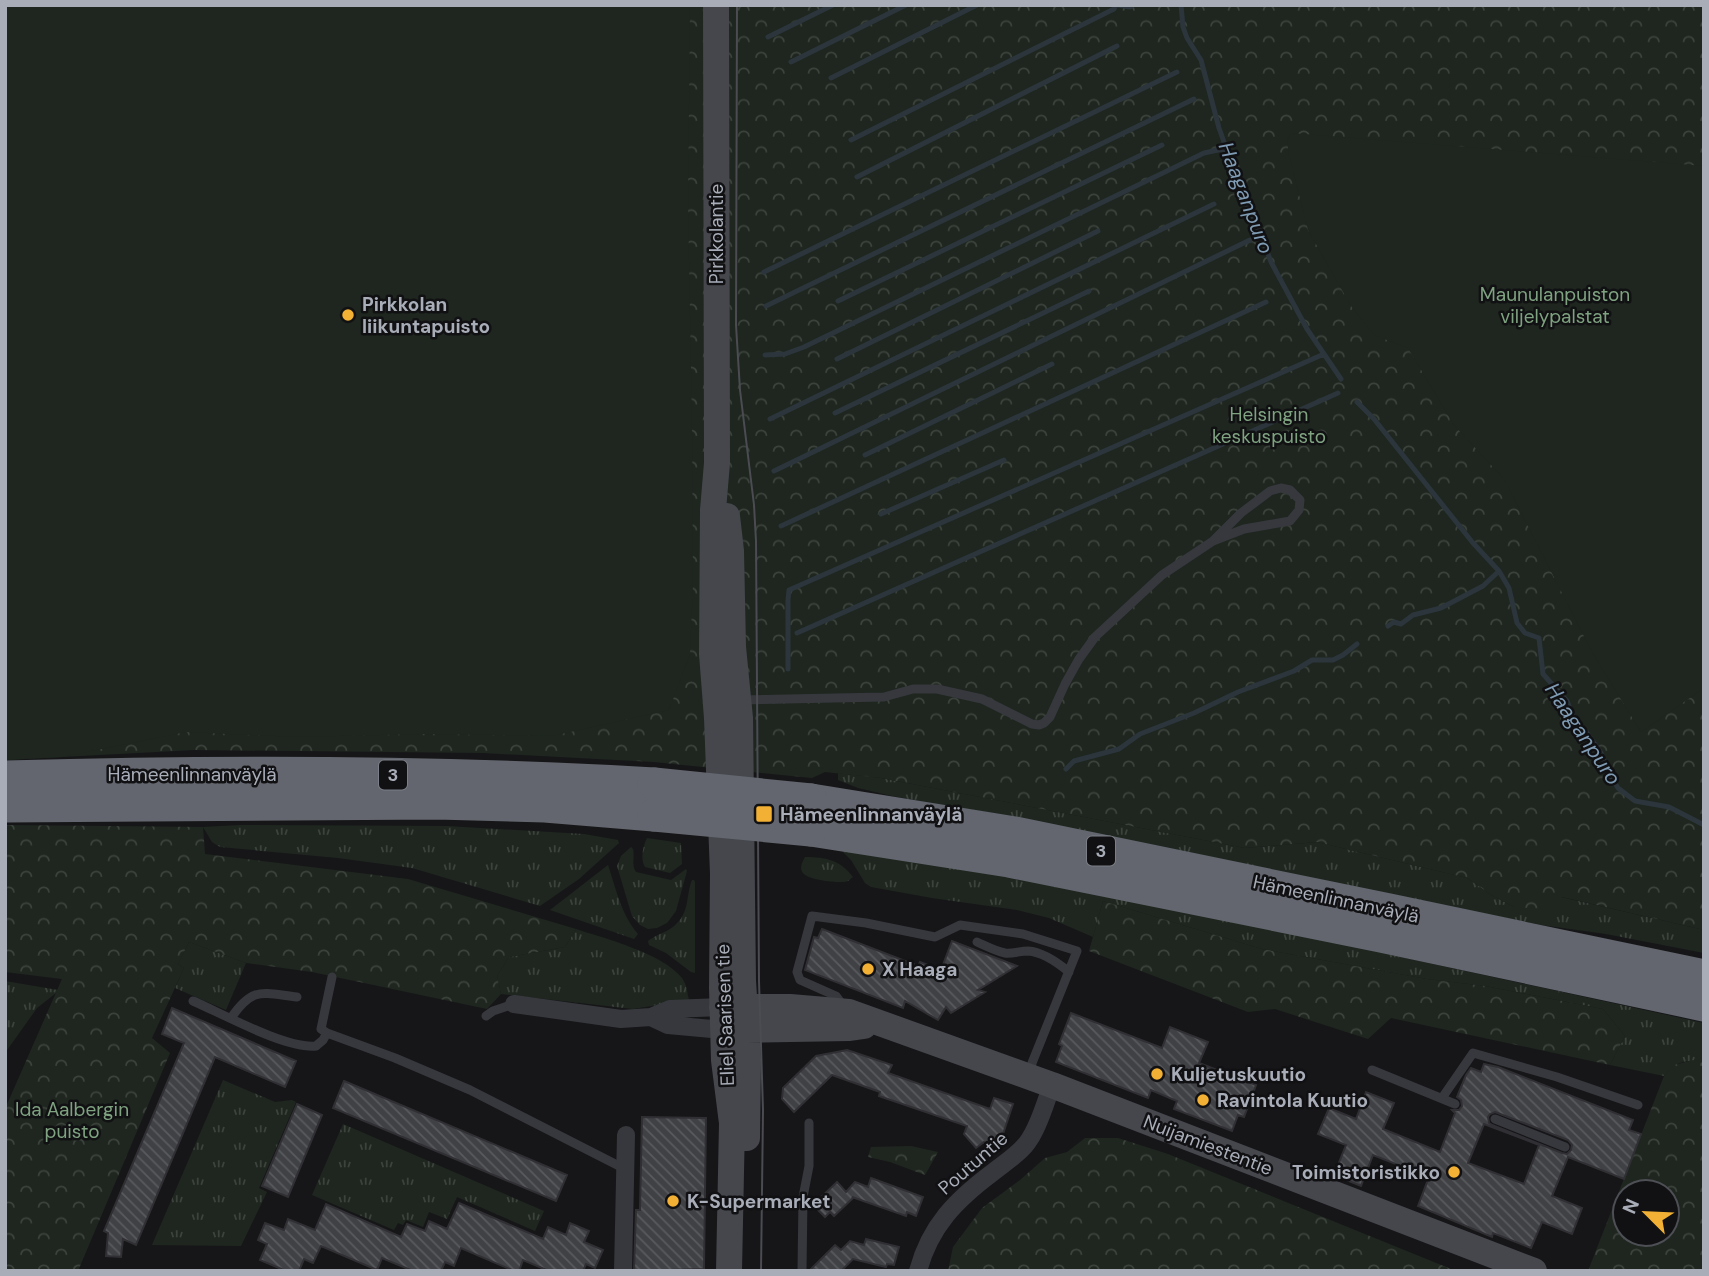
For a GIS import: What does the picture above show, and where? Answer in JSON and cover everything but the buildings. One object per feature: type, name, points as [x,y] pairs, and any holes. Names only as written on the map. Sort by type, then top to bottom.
[{"type":"highway","name":"Hämeenlinnanväylä","points":[[5,777],[133,774],[547,778],[654,799],[1028,836],[1704,976]]},
{"type":"highway","name":"Hämeenlinnanväylä","points":[[5,806],[437,803],[545,806],[654,799]]},
{"type":"highway","name":"Hämeenlinnanväylä","points":[[811,815],[1009,860],[1704,1005]]},
{"type":"main road","name":"Pirkkolantie","points":[[716,5],[717,463],[713,510],[712,654],[730,760]]},
{"type":"main road","name":"Pirkkolantie","points":[[717,463],[727,510],[731,551],[733,647],[739,700],[730,760]]},
{"type":"main road","name":"Eliel Saarisen tie","points":[[730,760],[723,874],[734,1019],[748,1081],[745,1271]]},
{"type":"main road","name":"Nuijamiestentie","points":[[734,1019],[790,1007],[849,1012],[1042,1081],[1535,1271]]},
{"type":"main road","name":"Eliel Saarisen tie","points":[[729,1271],[733,1124],[725,1075],[734,1019]]},
{"type":"main road","name":"Nuijamiestentie","points":[[734,1019],[850,1028],[880,1024]]},
{"type":"street","points":[[514,1004],[621,1019],[651,1017],[668,1025],[734,1019]]},
{"type":"street","name":"Poutuntie","points":[[918,1271],[933,1232],[947,1213],[967,1192],[1028,1142],[1042,1113],[1042,1081]]},
{"type":"street","points":[[623,1271],[618,1248],[626,1135]]},
{"type":"lane","points":[[739,700],[884,697],[913,689],[937,689],[982,699],[1039,725],[1050,717],[1079,659],[1095,637],[1162,575],[1213,541],[1241,513],[1270,491],[1281,488],[1290,490],[1300,500],[1299,510],[1290,521],[1244,529],[1213,541]]},
{"type":"lane","points":[[849,1012],[836,996],[800,980],[797,972],[812,916],[866,923],[935,937],[960,925],[1023,934],[1077,951],[1032,1063],[1042,1081]]},
{"type":"lane","points":[[977,942],[1007,954],[1030,951],[1046,956],[1069,972]]},
{"type":"lane","points":[[332,976],[321,1029],[470,1090],[625,1169]]},
{"type":"lane","points":[[232,1018],[242,1003],[252,996],[263,993],[297,997]]},
{"type":"lane","points":[[194,1001],[296,1045],[316,1045],[323,1040],[327,1032]]},
{"type":"lane","points":[[486,1016],[514,1004]]},
{"type":"lane","points":[[1441,1098],[1474,1053],[1557,1077],[1638,1105]]},
{"type":"lane","points":[[1372,1070],[1455,1104]]},
{"type":"lane","points":[[1495,1119],[1565,1147]]},
{"type":"lane","points":[[802,1271],[803,1197],[809,1166],[809,1123]]},
{"type":"green space","name":"Helsingin keskuspuisto","points":[[5,5],[1704,5],[1704,930],[1562,897],[1545,909],[1514,907],[1467,878],[1317,842],[1245,848],[881,778],[825,772],[812,778],[654,762],[483,753],[194,750],[5,760]]},
{"type":"green space","name":"Pirkkolan liikuntapuisto","points":[[5,5],[690,5],[688,202],[693,584],[690,654],[669,710],[552,736],[421,734],[297,737],[186,732],[62,757],[5,760]]},
{"type":"green space","name":"Maunulanpuiston viljelypalstat","points":[[1291,133],[1704,166],[1704,688],[1641,732],[1592,652],[1504,479],[1454,425],[1408,348],[1374,335],[1351,306],[1308,230],[1289,155],[1287,140]]},
{"type":"green space","points":[[838,773],[881,778],[1245,848],[1317,842],[1467,878],[1514,907],[1561,897],[1704,930],[1704,953],[1606,934],[1541,925],[892,796],[838,780]]},
{"type":"green space","name":"Ida Aalbergin puisto","points":[[5,825],[203,827],[205,854],[408,879],[576,929],[565,947],[509,957],[497,976],[501,994],[487,1009],[312,972],[246,963],[189,942],[178,964],[184,968],[152,1038],[170,1053],[78,1271],[5,1271],[5,1109],[62,979],[5,972]]},
{"type":"green space","points":[[447,826],[584,834],[618,840],[619,843],[579,879],[540,906],[412,868],[220,847],[212,842],[203,827]]},
{"type":"green space","points":[[647,838],[681,843],[682,864],[670,873],[645,867],[643,852]]},
{"type":"green space","points":[[631,847],[636,872],[671,880],[686,869],[687,871],[676,911],[667,923],[657,928],[648,929],[632,916],[617,866],[621,856]]},
{"type":"green space","points":[[842,851],[967,868],[1148,902],[1704,1023],[1704,1063],[1681,1062],[1664,1076],[1610,1065],[1625,1036],[1603,1009],[1485,986],[1427,979],[1262,949],[1103,901],[1093,937],[1049,918],[1017,910],[871,887],[865,883]]},
{"type":"green space","points":[[805,857],[832,861],[853,877],[848,881],[838,882],[811,878],[801,869]]},
{"type":"green space","points":[[608,865],[623,910],[638,934],[634,939],[550,910]]},
{"type":"green space","points":[[692,880],[695,882],[695,973],[649,945],[648,941],[670,929],[683,916]]},
{"type":"green space","points":[[1103,901],[1262,949],[1427,979],[1485,986],[1603,1009],[1625,1036],[1610,1065],[1391,1018],[1368,1039],[1275,1009],[1248,1012],[1089,951]]},
{"type":"green space","points":[[576,929],[633,948],[661,961],[682,978],[689,1000],[633,1009],[501,994],[497,976],[509,957],[565,947]]},
{"type":"green space","points":[[189,942],[246,963],[226,1010],[175,988],[184,968],[178,964]]},
{"type":"green space","points":[[5,981],[58,990],[37,1008],[5,1053]]},
{"type":"green space","points":[[1693,1060],[1704,1063],[1704,1271],[1588,1271],[1611,1212],[1611,1248],[1681,1248],[1681,1178],[1624,1178],[1664,1076],[1674,1065]]},
{"type":"green space","points":[[223,1080],[275,1102],[296,1102],[259,1188],[267,1192],[241,1246],[152,1245]]},
{"type":"green space","points":[[343,1124],[544,1211],[535,1231],[457,1197],[447,1219],[429,1212],[423,1227],[406,1220],[403,1225],[398,1223],[394,1230],[312,1195]]},
{"type":"green space","points":[[1085,1138],[1118,1138],[1168,1154],[1456,1271],[948,1271],[953,1247],[982,1208],[1045,1158],[1067,1152]]},
{"type":"green space","points":[[911,1146],[938,1152],[925,1175],[868,1157],[871,1147]]},
{"type":"waterway","points":[[768,37],[833,5]]},
{"type":"waterway","points":[[791,62],[906,5]]},
{"type":"waterway","points":[[831,78],[977,5]]},
{"type":"waterway","points":[[851,140],[1114,9],[1116,5]]},
{"type":"waterway","name":"Haaganpuro","points":[[1118,5],[1133,5]]},
{"type":"waterway","name":"Haaganpuro","points":[[1181,5],[1183,27],[1201,60],[1219,128],[1271,262],[1307,329],[1341,379]]},
{"type":"waterway","points":[[857,177],[1117,46]]},
{"type":"waterway","points":[[764,272],[1177,72]]},
{"type":"waterway","points":[[766,306],[1194,99]]},
{"type":"waterway","points":[[838,301],[1162,145]]},
{"type":"waterway","points":[[765,355],[785,354],[804,347],[1204,153],[1227,148]]},
{"type":"waterway","points":[[770,419],[1214,204]]},
{"type":"waterway","points":[[837,359],[1098,231]]},
{"type":"waterway","points":[[774,471],[1250,240]]},
{"type":"waterway","points":[[835,413],[1089,291]]},
{"type":"waterway","points":[[781,526],[1266,302]]},
{"type":"waterway","points":[[788,669],[789,590],[1324,354]]},
{"type":"waterway","points":[[865,455],[1052,364]]},
{"type":"waterway","points":[[797,633],[1338,393]]},
{"type":"waterway","name":"Haaganpuro","points":[[1357,402],[1499,571],[1509,588],[1517,623],[1525,633],[1539,638],[1543,674],[1567,701],[1575,722],[1584,729],[1601,753],[1618,788],[1635,801],[1669,807],[1704,825]]},
{"type":"waterway","points":[[881,514],[1004,460]]},
{"type":"waterway","points":[[1388,626],[1394,622],[1401,624],[1413,615],[1441,608],[1483,586],[1499,571]]},
{"type":"waterway","points":[[1066,769],[1074,761],[1119,749],[1140,734],[1294,671],[1312,660],[1333,660],[1357,644]]},
{"type":"tram line","points":[[737,5],[736,325],[756,541],[759,981],[763,1110],[761,1271]]},
{"type":"place","name":"Pirkkolan liikuntapuisto","points":[[348,315]]},
{"type":"place","name":"Hämeenlinnanväylä","points":[[764,814]]},
{"type":"place","name":"X Haaga","points":[[868,969]]},
{"type":"place","name":"Kuljetuskuutio","points":[[1157,1074]]},
{"type":"place","name":"Ravintola Kuutio","points":[[1203,1100]]},
{"type":"place","name":"Toimistoristikko","points":[[1454,1172]]},
{"type":"place","name":"K-Supermarket","points":[[673,1201]]}]
